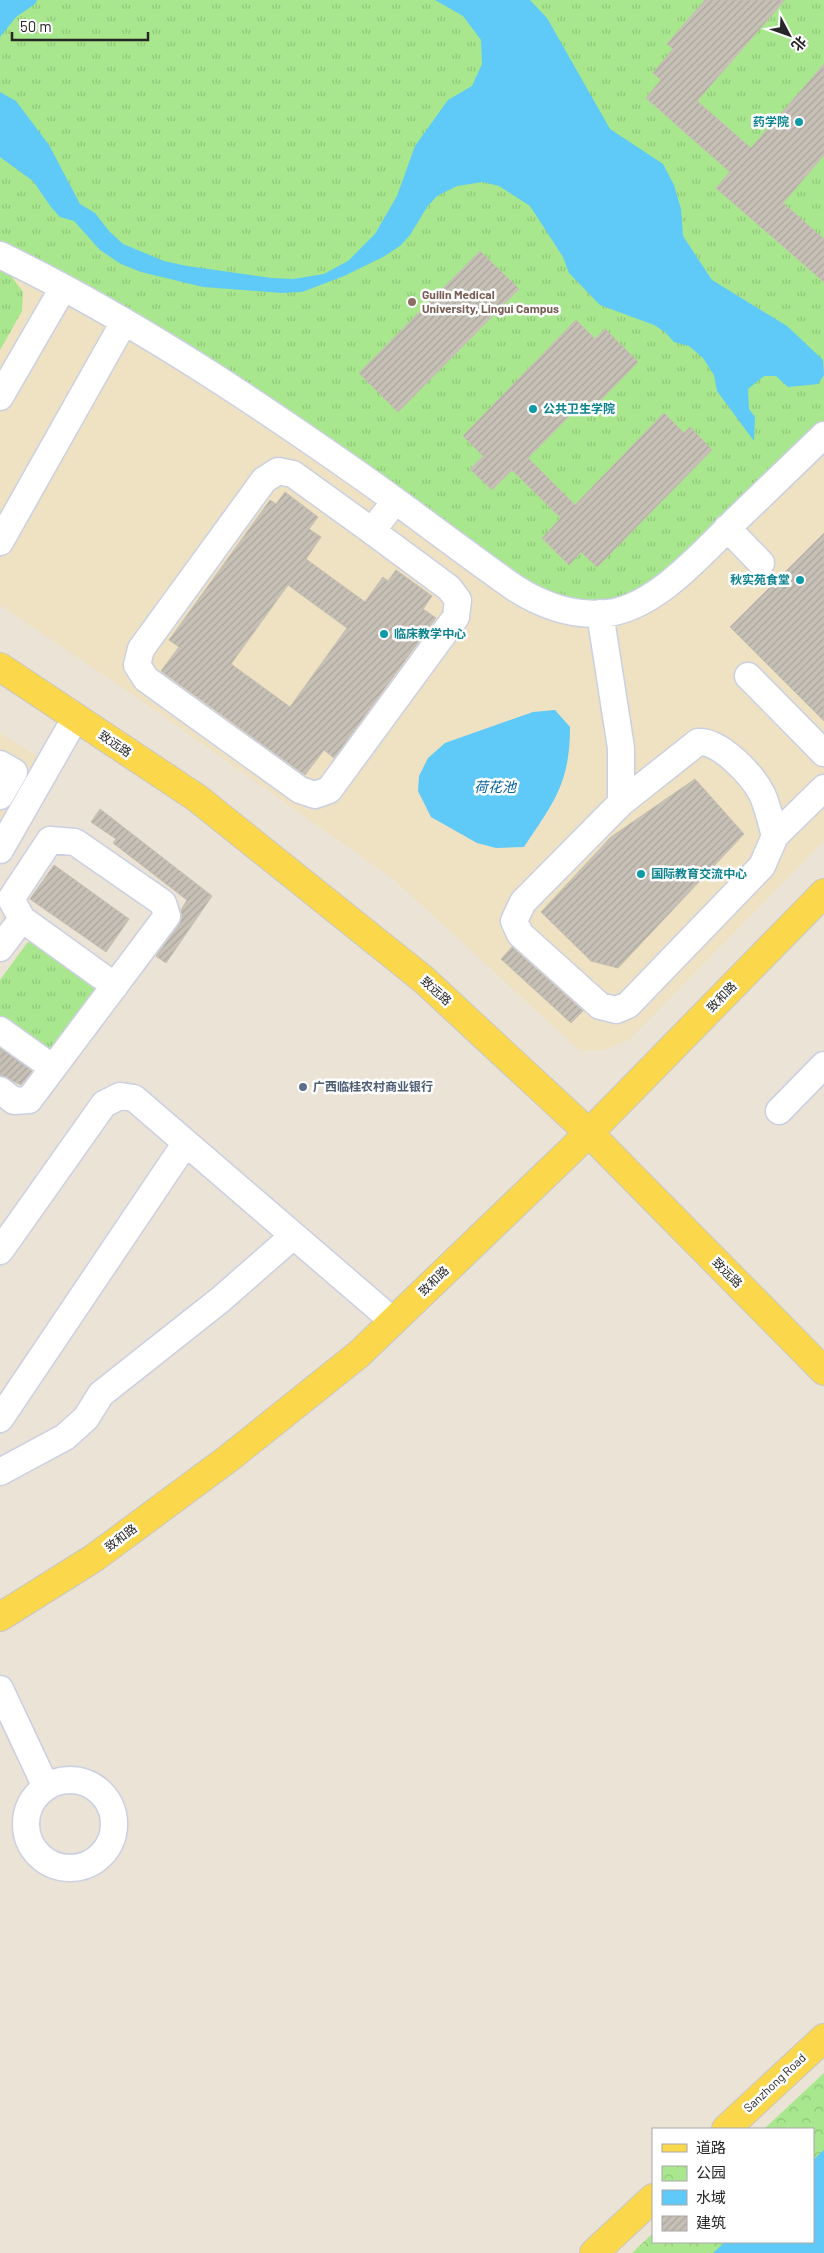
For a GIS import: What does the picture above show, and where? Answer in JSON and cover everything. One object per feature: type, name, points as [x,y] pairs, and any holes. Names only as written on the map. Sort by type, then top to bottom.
[{"type":"main road","name":"致远路","points":[[0,667],[196,798],[423,979],[589,1133],[824,1371]]},
{"type":"main road","name":"致和路","points":[[0,1617],[94,1558],[229,1458],[359,1354],[589,1133],[824,893]]},
{"type":"main road","name":"Sanzhong Road","points":[[727,2128],[824,2038]]},
{"type":"main road","points":[[594,2253],[652,2199]]},
{"type":"street","points":[[0,255],[124,322],[254,404],[537,602],[562,610],[585,614],[609,613],[630,606],[650,596],[671,581],[727,528],[820,447]]},
{"type":"street","points":[[0,397],[64,288]]},
{"type":"street","points":[[0,542],[124,322]]},
{"type":"street","points":[[278,471],[293,474],[372,531],[449,588],[458,600],[456,617],[329,790],[315,795],[300,790],[146,679],[137,665],[141,649],[264,480],[278,471]]},
{"type":"street","points":[[372,531],[395,501]]},
{"type":"street","points":[[727,528],[761,563]]},
{"type":"street","points":[[600,613],[621,748],[621,803]]},
{"type":"street","points":[[748,676],[824,754]]},
{"type":"street","points":[[0,850],[76,717]]},
{"type":"street","points":[[775,836],[758,788],[738,765],[716,745],[698,742],[621,803],[523,902],[514,918],[515,925],[520,934],[600,1006],[610,1010],[621,1009],[628,1005],[762,866],[775,836],[824,788]]},
{"type":"street","points":[[621,748],[664,768]]},
{"type":"street","points":[[0,764],[14,772],[0,796]]},
{"type":"street","points":[[0,1090],[14,1101],[29,1100],[52,1068],[115,986],[167,916],[163,903],[75,842],[50,840],[11,899],[22,919],[115,986]]},
{"type":"street","points":[[0,948],[22,919]]},
{"type":"street","points":[[0,1030],[52,1068]]},
{"type":"street","points":[[779,1111],[824,1065]]},
{"type":"street","points":[[0,1251],[104,1104],[113,1098],[134,1098],[185,1144],[393,1321]]},
{"type":"street","points":[[0,1419],[185,1144]]},
{"type":"street","points":[[0,1472],[65,1437],[86,1418],[101,1394],[220,1300],[293,1236]]},
{"type":"street","points":[[0,1689],[46,1787]]},
{"type":"shaded area","name":"Guilin Medical University, Lingui Campus","points":[[0,0],[824,0],[824,841],[629,1040],[604,1050],[580,1051],[393,879],[123,688],[0,605]]},
{"type":"shaded area","points":[[0,733],[38,756],[0,821]]},
{"type":"green space","points":[[0,0],[824,0],[824,435],[689,565],[585,614],[434,531],[0,255]]},
{"type":"green space","points":[[0,270],[11,276],[23,292],[22,311],[0,350]]},
{"type":"green space","points":[[39,939],[96,980],[97,990],[56,1047],[44,1052],[0,1020],[0,980],[27,943]]},
{"type":"green space","points":[[824,2073],[824,2253],[632,2253],[652,2234],[652,2243],[814,2243],[814,2128],[765,2128]]},
{"type":"water","points":[[0,0],[37,0],[35,4],[16,17],[0,37]]},
{"type":"water","points":[[435,0],[530,0],[547,18],[610,129],[663,164],[674,185],[681,209],[683,236],[712,280],[787,326],[823,360],[824,375],[818,384],[788,387],[776,376],[764,376],[748,389],[749,409],[755,417],[754,441],[717,391],[714,375],[703,358],[689,346],[674,342],[665,332],[654,325],[600,305],[569,273],[563,257],[530,206],[499,186],[483,182],[457,186],[437,196],[427,207],[410,235],[400,246],[383,257],[344,276],[302,292],[282,293],[203,287],[141,272],[121,264],[100,250],[74,221],[60,217],[33,181],[0,157],[0,92],[16,101],[49,145],[80,204],[95,213],[109,231],[123,244],[164,261],[187,266],[272,278],[293,279],[324,274],[348,261],[375,234],[397,196],[415,146],[448,100],[472,86],[482,64],[481,40],[463,16]]},
{"type":"water","name":"荷花池","points":[[555,710],[570,727],[567,763],[552,804],[524,847],[496,848],[477,843],[431,817],[418,791],[419,776],[428,758],[445,743],[533,712]]},
{"type":"water","points":[[824,2150],[824,2253],[713,2253],[724,2243],[814,2243],[814,2159]]},
{"type":"building","name":"药学院","points":[[705,0],[785,0],[697,101],[751,148],[824,64],[824,155],[783,203],[824,239],[824,282],[716,188],[730,172],[646,98],[661,80],[653,73],[673,49],[667,44]]},
{"type":"building","points":[[480,251],[519,289],[398,412],[359,373]]},
{"type":"building","name":"公共卫生学院","points":[[576,320],[595,339],[605,329],[638,362],[594,407],[586,399],[528,458],[575,505],[664,413],[684,433],[690,427],[712,450],[597,567],[581,552],[569,565],[542,538],[561,518],[512,470],[492,490],[470,469],[483,456],[463,436]]},
{"type":"building","name":"临床教学中心","points":[[285,492],[318,517],[309,529],[321,537],[306,559],[365,602],[383,577],[388,581],[396,570],[432,596],[423,609],[436,618],[334,758],[324,750],[305,775],[161,671],[179,647],[169,640],[270,500],[276,504]],"holes":[[[288,585],[347,628],[290,707],[231,664]]]},
{"type":"building","name":"秋实苑食堂","points":[[824,533],[824,721],[730,627]]},
{"type":"building","name":"国际教育交流中心","points":[[695,779],[744,834],[618,968],[591,961],[541,912],[611,837]]},
{"type":"building","points":[[100,809],[212,896],[166,963],[156,956],[179,925],[182,918],[181,910],[187,900],[113,843],[116,839],[91,822]]},
{"type":"building","points":[[54,865],[129,919],[106,952],[30,899]]},
{"type":"building","points":[[512,947],[583,1011],[571,1023],[501,959]]},
{"type":"building","points":[[0,1048],[32,1071],[21,1085],[0,1075]]},
{"type":"place","name":"药学院","points":[[799,122]]},
{"type":"place","name":"Guilin Medical University, Lingui Campus","points":[[412,302]]},
{"type":"place","name":"公共卫生学院","points":[[533,409]]},
{"type":"place","name":"秋实苑食堂","points":[[800,580]]},
{"type":"place","name":"临床教学中心","points":[[384,634]]},
{"type":"place","name":"国际教育交流中心","points":[[641,874]]},
{"type":"place","name":"广西临桂农村商业银行","points":[[303,1087]]}]
